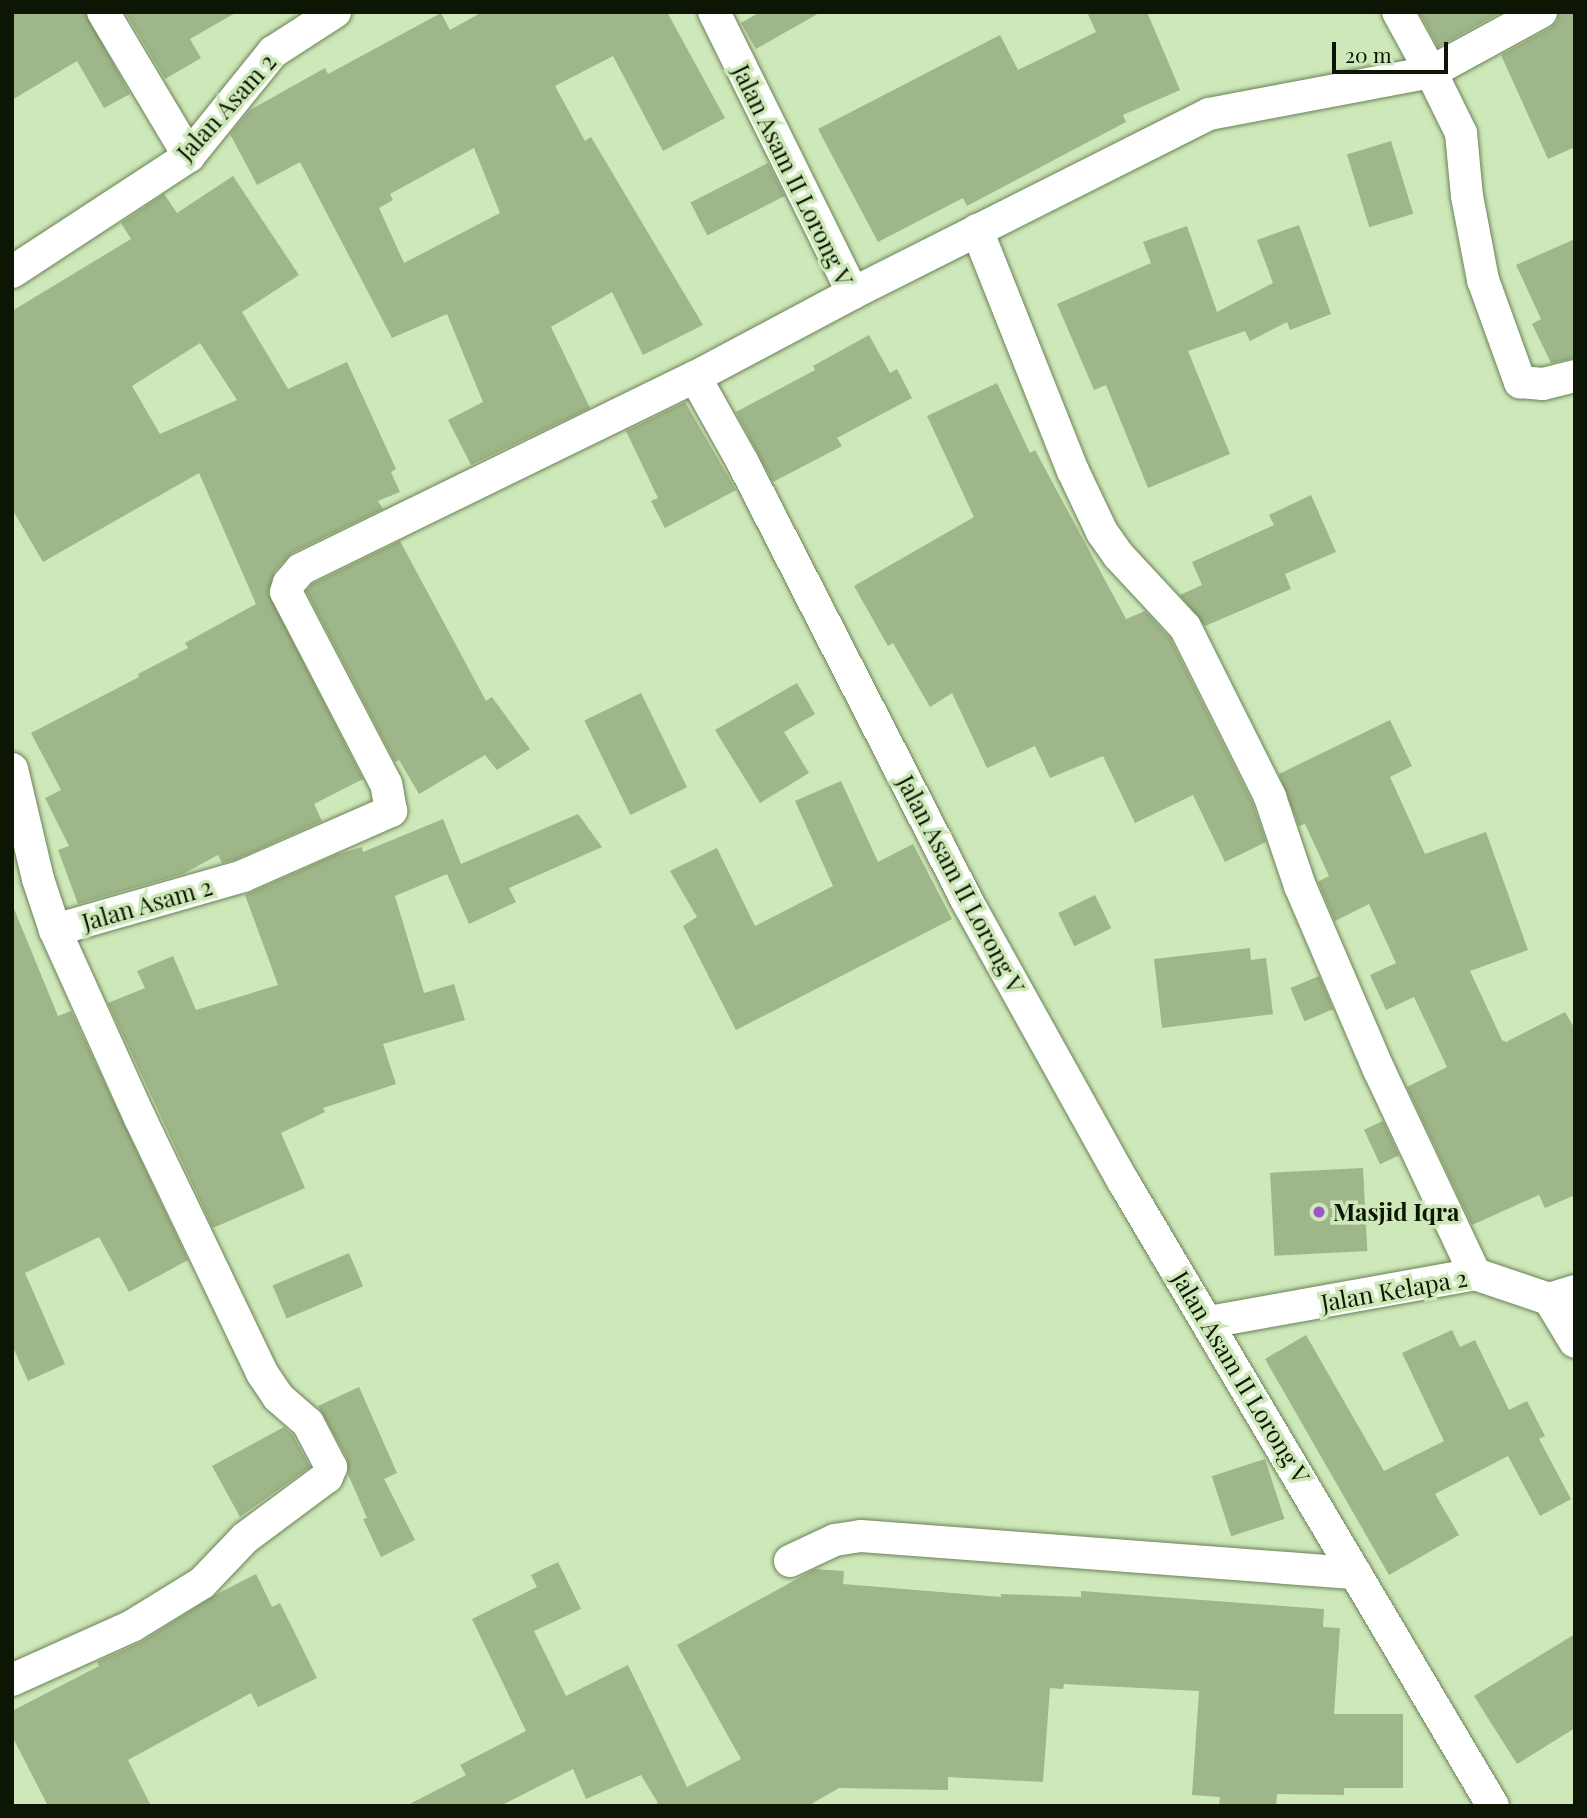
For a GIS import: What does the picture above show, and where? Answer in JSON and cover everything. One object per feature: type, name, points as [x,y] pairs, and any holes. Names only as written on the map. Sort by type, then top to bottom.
[{"type":"street","points":[[103,12],[189,156]]},
{"type":"street","name":"Jalan Asam 2","points":[[12,272],[189,156],[273,52],[335,12]]},
{"type":"street","name":"Jalan Asam II Lorong V","points":[[714,12],[853,293],[695,377],[743,463],[967,901],[1123,1181],[1209,1322],[1493,1806]]},
{"type":"street","points":[[1398,12],[1461,133],[1467,196],[1483,280],[1520,382],[1543,384],[1575,376]]},
{"type":"street","points":[[853,293],[1209,114],[1431,72],[1541,12]]},
{"type":"street","points":[[977,230],[1073,471],[1102,532],[1119,556],[1185,627],[1270,797],[1300,886],[1379,1070],[1475,1274]]},
{"type":"street","name":"Jalan Asam 2","points":[[12,769],[38,878],[55,930],[243,876],[391,811],[386,784],[286,592],[289,583],[301,569],[695,377]]},
{"type":"street","points":[[12,1680],[132,1626],[202,1583],[245,1538],[327,1477],[331,1468],[309,1423],[278,1397],[261,1373],[55,930]]},
{"type":"street","name":"Jalan Kelapa 2","points":[[1209,1322],[1475,1274],[1562,1295]]},
{"type":"street","points":[[1562,1295],[1575,1342]]},
{"type":"street","points":[[790,1561],[835,1540],[861,1536],[1356,1573]]},
{"type":"building","points":[[12,12],[85,12],[130,94],[104,108],[77,61],[12,100]]},
{"type":"building","points":[[125,12],[237,12],[190,39],[201,58],[165,79]]},
{"type":"building","points":[[482,12],[667,12],[725,118],[663,151],[613,56],[555,86],[585,141],[591,137],[703,325],[643,355],[612,292],[551,327],[590,408],[471,465],[448,420],[483,402],[447,314],[392,338],[300,162],[257,185],[230,134],[250,110],[325,68],[328,74],[441,13],[450,30]],"holes":[[[474,148],[500,213],[404,263],[379,208],[393,200],[390,194]]]},
{"type":"building","points":[[760,12],[821,12],[756,49],[741,23]]},
{"type":"building","points":[[1087,12],[1147,12],[1180,90],[1123,115],[1126,122],[967,206],[963,198],[878,242],[818,129],[1000,35],[1018,70],[1096,32]]},
{"type":"building","points":[[1419,12],[1502,12],[1438,47]]},
{"type":"building","points":[[1559,12],[1575,12],[1575,147],[1548,159],[1501,55],[1550,28],[1557,21]]},
{"type":"building","points":[[1391,141],[1413,214],[1369,227],[1347,154]]},
{"type":"building","points":[[768,163],[785,196],[707,235],[690,202]]},
{"type":"building","points":[[233,176],[299,275],[242,312],[288,389],[347,362],[396,469],[391,472],[400,492],[378,501],[383,509],[292,553],[275,571],[268,593],[363,779],[314,804],[322,821],[237,859],[222,863],[218,855],[183,874],[78,904],[58,850],[69,846],[45,798],[61,790],[31,733],[139,677],[138,674],[188,648],[185,643],[256,604],[199,473],[43,562],[12,509],[12,311],[131,239],[121,223],[164,194],[177,213]],"holes":[[[200,343],[237,400],[160,434],[132,386]]]},
{"type":"building","points":[[1299,225],[1331,314],[1290,330],[1287,322],[1250,341],[1245,331],[1188,351],[1230,454],[1148,488],[1106,385],[1094,390],[1057,304],[1151,263],[1143,242],[1187,226],[1217,312],[1273,283],[1257,240]]},
{"type":"building","points":[[1575,239],[1575,358],[1551,363],[1532,324],[1541,319],[1516,265]]},
{"type":"building","points":[[869,335],[890,373],[897,369],[912,398],[837,438],[842,446],[773,482],[736,412],[815,370],[813,366]]},
{"type":"building","points":[[997,383],[1030,453],[1035,450],[1126,619],[1145,611],[1170,638],[1253,804],[1266,842],[1225,862],[1193,795],[1135,823],[1103,756],[1050,778],[1035,746],[987,768],[952,693],[930,707],[893,643],[888,646],[854,586],[974,517],[927,416]]},
{"type":"building","points":[[685,402],[736,490],[665,528],[651,501],[658,498],[626,431]]},
{"type":"building","points":[[1311,495],[1336,552],[1285,574],[1291,589],[1205,626],[1180,595],[1202,585],[1192,562],[1274,525],[1269,515]]},
{"type":"building","points":[[400,541],[486,701],[492,697],[530,749],[497,770],[485,755],[419,794],[399,760],[395,762],[306,591],[312,584]]},
{"type":"building","points":[[797,683],[815,714],[784,732],[809,773],[760,803],[715,730]]},
{"type":"building","points":[[641,693],[687,787],[630,815],[584,721]]},
{"type":"building","points":[[1390,720],[1412,766],[1390,777],[1425,854],[1486,832],[1528,950],[1470,971],[1502,1040],[1506,1042],[1565,1012],[1575,1029],[1575,1195],[1545,1208],[1539,1195],[1472,1225],[1407,1087],[1447,1067],[1414,997],[1386,1010],[1370,975],[1396,963],[1369,904],[1335,921],[1318,882],[1329,876],[1305,824],[1299,826],[1279,774]]},
{"type":"building","points":[[841,781],[878,862],[913,844],[952,919],[736,1030],[683,926],[697,917],[670,871],[717,848],[755,926],[833,886],[795,801]]},
{"type":"building","points":[[578,814],[602,847],[509,888],[516,902],[469,924],[447,874],[395,896],[424,993],[454,984],[465,1020],[383,1044],[396,1084],[323,1108],[325,1112],[281,1133],[305,1188],[213,1228],[108,1003],[145,988],[137,971],[173,956],[196,1010],[278,985],[245,895],[338,854],[362,847],[363,852],[443,819],[461,864]]},
{"type":"building","points":[[1095,895],[1111,928],[1074,946],[1058,913]]},
{"type":"building","points":[[12,904],[58,1016],[71,1011],[188,1260],[129,1292],[99,1237],[25,1273],[65,1364],[28,1381],[12,1345]]},
{"type":"building","points":[[1250,948],[1251,960],[1266,958],[1273,1014],[1162,1028],[1154,959]]},
{"type":"building","points":[[1319,976],[1333,1009],[1305,1021],[1290,988]]},
{"type":"building","points":[[1383,1121],[1399,1155],[1380,1164],[1364,1130]]},
{"type":"building","name":"Masjid Iqra","points":[[1363,1168],[1367,1251],[1274,1256],[1270,1173]]},
{"type":"building","points":[[349,1253],[363,1286],[287,1319],[273,1285]]},
{"type":"building","points":[[1452,1330],[1460,1347],[1475,1340],[1509,1410],[1527,1401],[1545,1436],[1539,1439],[1571,1499],[1540,1516],[1508,1456],[1435,1494],[1459,1535],[1389,1575],[1265,1359],[1306,1335],[1384,1471],[1444,1441],[1402,1353]]},
{"type":"building","points":[[359,1387],[397,1473],[384,1479],[415,1540],[381,1557],[363,1519],[367,1518],[348,1474],[347,1458],[318,1406]]},
{"type":"building","points":[[284,1427],[293,1435],[310,1467],[240,1517],[212,1466]]},
{"type":"building","points":[[1265,1459],[1284,1519],[1231,1536],[1212,1476]]},
{"type":"building","points":[[558,1562],[581,1609],[534,1631],[566,1696],[628,1665],[687,1787],[741,1759],[677,1645],[815,1569],[844,1571],[843,1584],[1001,1597],[1001,1594],[1081,1597],[1081,1591],[1324,1609],[1323,1627],[1340,1628],[1334,1714],[1403,1714],[1403,1788],[1344,1788],[1344,1795],[1277,1794],[1276,1806],[1219,1806],[1220,1797],[1192,1795],[1199,1691],[1064,1684],[1063,1689],[1050,1688],[1043,1782],[948,1777],[948,1790],[839,1788],[808,1806],[652,1806],[658,1803],[641,1775],[586,1799],[573,1769],[500,1806],[406,1806],[466,1775],[460,1765],[526,1731],[472,1619],[537,1587],[531,1575]]},
{"type":"building","points":[[256,1574],[272,1607],[280,1603],[317,1678],[258,1707],[251,1693],[128,1760],[151,1806],[48,1806],[12,1736],[12,1711],[99,1666],[97,1662],[141,1642],[217,1594]]},
{"type":"building","points":[[1575,1634],[1575,1728],[1517,1764],[1474,1696]]},
{"type":"place","name":"Masjid Iqra","points":[[1319,1212]]}]
